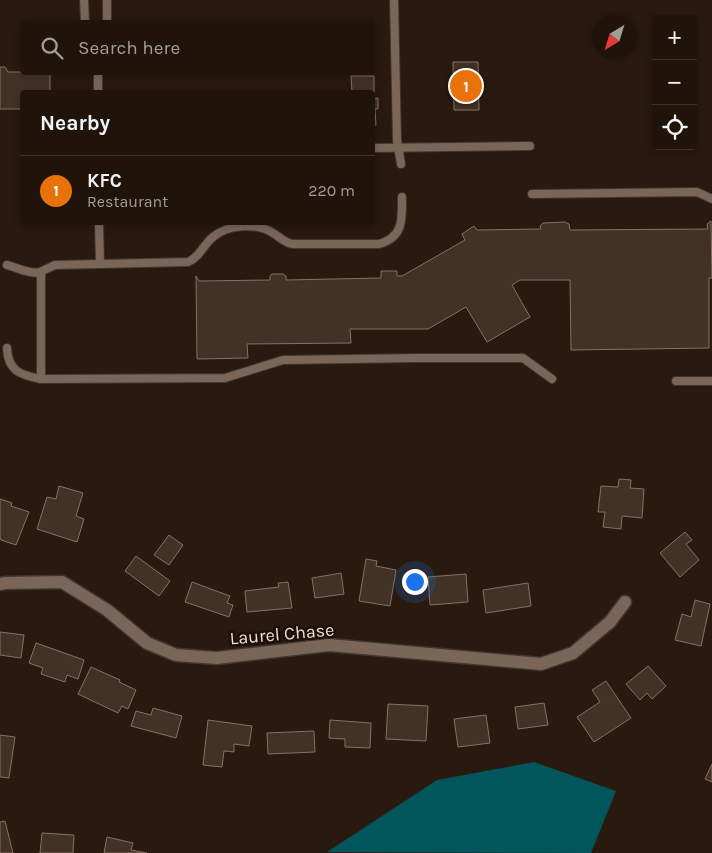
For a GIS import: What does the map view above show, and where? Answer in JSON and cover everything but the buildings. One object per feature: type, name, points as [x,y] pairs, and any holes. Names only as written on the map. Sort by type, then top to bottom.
[{"type":"street","name":"Laurel Chase","points":[[0,584],[62,582],[107,610],[147,643],[176,656],[217,658],[329,645],[541,664],[573,654],[610,622],[625,602]]},
{"type":"lane","points":[[84,0],[85,20]]},
{"type":"lane","points":[[106,0],[106,20]]},
{"type":"lane","points":[[394,0],[397,140],[401,164]]},
{"type":"lane","points":[[97,75],[98,90]]},
{"type":"lane","points":[[375,148],[530,146]]},
{"type":"lane","points":[[532,194],[697,192],[712,199]]},
{"type":"lane","points":[[6,265],[41,272],[55,265],[188,262],[192,261],[216,234],[229,229],[243,227],[267,230],[285,242],[293,244],[379,244],[390,240],[398,231],[402,218],[402,197]]},
{"type":"lane","points":[[99,225],[100,264]]},
{"type":"lane","points":[[41,272],[41,379]]},
{"type":"lane","points":[[7,348],[9,364],[13,368],[28,376],[41,379],[225,378],[283,360],[417,358],[523,358],[552,379]]},
{"type":"lane","points":[[676,381],[712,382]]},
{"type":"water","points":[[534,762],[616,791],[591,853],[327,852],[437,780]]},
{"type":"place","name":"KFC","points":[[466,86]]}]
